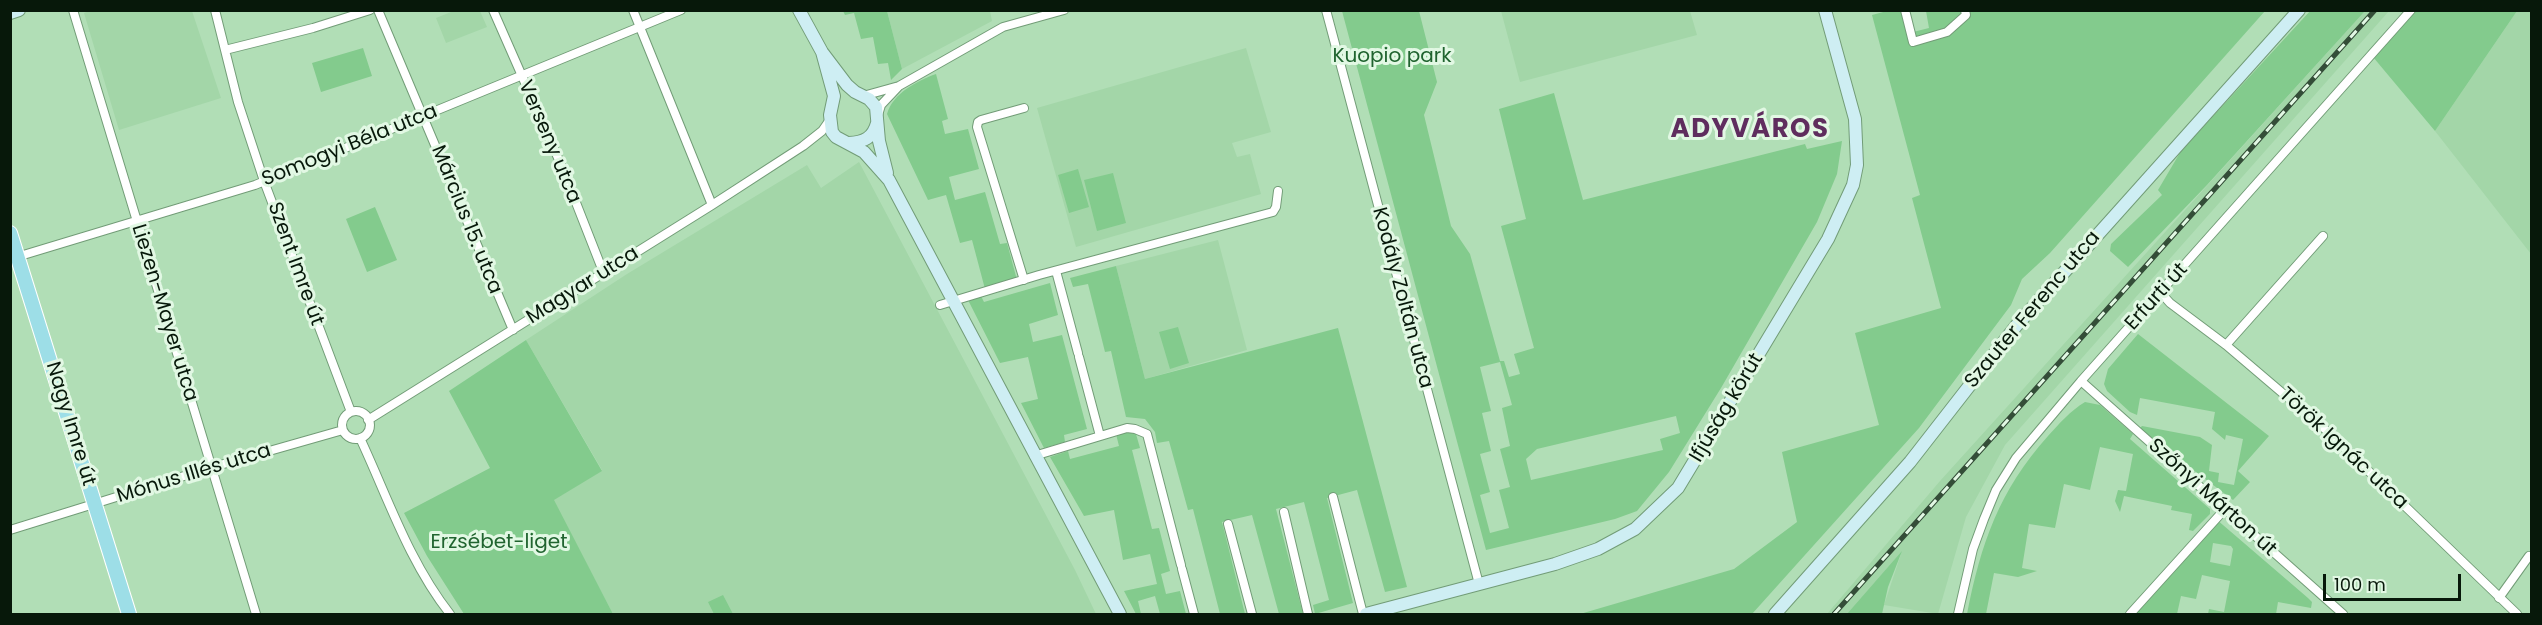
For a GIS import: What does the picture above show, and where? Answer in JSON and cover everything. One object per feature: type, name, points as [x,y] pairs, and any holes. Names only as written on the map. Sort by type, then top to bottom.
[{"type":"main road","name":"Nagy Imre út","points":[[10,233],[14,258],[129,615]]},
{"type":"street","points":[[10,13],[19,10]]},
{"type":"street","name":"Liezen-Mayer utca","points":[[73,10],[256,615]]},
{"type":"street","name":"Szent Imre út","points":[[215,10],[238,102],[264,181],[351,412]]},
{"type":"street","points":[[225,50],[313,28],[370,10]]},
{"type":"street","name":"Március 15. utca","points":[[378,10],[513,330]]},
{"type":"street","name":"Verseny utca","points":[[493,10],[562,167],[604,274]]},
{"type":"street","points":[[633,10],[712,205]]},
{"type":"street","name":"Somogyi Béla utca","points":[[14,258],[136,223],[264,181],[681,10]]},
{"type":"street","points":[[799,10],[822,52],[851,90],[873,103],[878,118],[879,141],[889,180],[946,303],[1034,456],[1117,611]]},
{"type":"street","points":[[830,118],[841,98],[854,95],[863,96],[899,86],[1003,27],[1064,10]]},
{"type":"street","name":"Kodály Zoltán utca","points":[[1326,10],[1479,584]]},
{"type":"street","name":"Ifjúság körút","points":[[1333,497],[1365,615],[1568,560],[1598,549],[1635,529],[1678,488],[1828,239],[1853,185],[1857,165],[1855,119],[1825,10]]},
{"type":"street","points":[[1905,10],[1913,42],[1947,32],[1966,15],[1965,10]]},
{"type":"street","name":"Szauter Ferenc utca","points":[[1775,615],[1903,471],[2016,326],[2298,10]]},
{"type":"street","name":"Erfurti út","points":[[1958,615],[1973,549],[1996,490],[2016,458],[2081,381],[2411,10]]},
{"type":"street","points":[[822,52],[834,96],[830,128],[836,137],[849,143],[874,161],[889,180]]},
{"type":"street","points":[[849,143],[869,138],[881,105],[899,86]]},
{"type":"street","points":[[1024,108],[981,120],[977,127],[1024,280]]},
{"type":"street","name":"Magyar utca","points":[[368,420],[604,274],[797,150],[817,136],[830,118]]},
{"type":"street","name":"Magyar utca","points":[[797,150],[818,139],[836,137]]},
{"type":"street","points":[[946,303],[1273,212],[1278,191]]},
{"type":"street","points":[[2226,345],[2323,236]]},
{"type":"street","points":[[1056,271],[1100,436]]},
{"type":"street","name":"Török Ignác utca","points":[[2161,293],[2170,303],[2226,345],[2327,431],[2517,615]]},
{"type":"street","name":"Szőnyi Márton út","points":[[2081,381],[2343,615]]},
{"type":"street","points":[[351,412],[363,413],[368,420],[369,429],[360,438],[350,437],[343,430],[344,417],[351,412]]},
{"type":"street","points":[[1034,456],[1127,428],[1147,434],[1194,615]]},
{"type":"street","name":"Mónus Illés utca","points":[[10,530],[213,467],[343,430]]},
{"type":"street","points":[[360,438],[393,517],[447,614]]},
{"type":"street","points":[[2130,615],[2225,509]]},
{"type":"street","points":[[1284,512],[1308,615]]},
{"type":"street","points":[[1228,524],[1252,615]]},
{"type":"street","points":[[2499,598],[2529,556]]},
{"type":"shaded area","points":[[92,10],[192,11],[221,98],[119,130],[84,13]]},
{"type":"shaded area","points":[[456,10],[480,11],[487,27],[446,43],[436,18]]},
{"type":"shaded area","points":[[887,11],[990,11],[992,21],[902,69]]},
{"type":"shaded area","points":[[1501,11],[1690,11],[1697,35],[1520,82]]},
{"type":"shaded area","points":[[2365,11],[2389,11],[2005,445],[1966,517],[1938,614],[1884,605],[1901,554],[1848,614],[1827,614],[1940,481]]},
{"type":"shaded area","points":[[2517,11],[2531,11],[2531,254],[2435,131]]},
{"type":"shaded area","points":[[1246,48],[1271,132],[1232,143],[1237,157],[1250,154],[1261,194],[1076,247],[1037,108]]},
{"type":"shaded area","points":[[859,162],[1075,570],[1096,614],[613,614],[553,500],[602,470],[526,340],[627,274],[807,165],[821,188]]},
{"type":"shaded area","points":[[1218,240],[1247,350],[1145,379],[1116,266]]},
{"type":"green space","points":[[2311,10],[2365,11],[2207,185],[2128,267],[2110,251],[2111,244],[2162,195],[2158,190],[2181,151]]},
{"type":"green space","points":[[843,11],[887,11],[902,69],[891,80],[888,63],[878,64],[873,37],[861,39],[854,13],[845,15]]},
{"type":"green space","name":"Kuopio park","points":[[1342,11],[1419,11],[1437,82],[1424,115],[1451,226],[1470,254],[1500,361],[1504,361],[1509,377],[1520,374],[1514,354],[1534,348],[1501,226],[1526,219],[1499,109],[1554,93],[1583,200],[1805,144],[1807,149],[1842,141],[1837,174],[1817,222],[1721,388],[1669,472],[1637,511],[1615,519],[1486,550]],"holes":[[[1500,362],[1512,405],[1502,408],[1510,446],[1500,449],[1510,487],[1499,490],[1509,528],[1490,533],[1480,495],[1490,492],[1480,454],[1491,451],[1482,413],[1491,411],[1480,367]],[[1676,416],[1680,433],[1660,439],[1663,450],[1531,480],[1526,459],[1537,449]]]},
{"type":"green space","points":[[1887,11],[1908,11],[1913,32],[1929,28],[1926,11],[2265,11],[2050,253],[2022,279],[2011,305],[1919,428],[1752,614],[1580,614],[1734,569],[1797,522],[1782,452],[1879,425],[1855,333],[1941,308],[1912,198],[1920,195],[1872,15]]},
{"type":"green space","points":[[2405,11],[2517,11],[2435,131],[2368,51]]},
{"type":"green space","points":[[363,48],[372,76],[321,92],[312,63]]},
{"type":"green space","points":[[936,74],[948,119],[942,121],[945,134],[968,129],[979,169],[949,177],[955,200],[985,192],[1000,244],[1007,243],[1017,280],[985,289],[972,240],[960,243],[946,195],[928,200],[887,114],[900,94],[921,80]]},
{"type":"green space","points":[[1078,169],[1089,207],[1069,213],[1058,175]]},
{"type":"green space","points":[[1113,173],[1126,223],[1097,231],[1084,180]]},
{"type":"green space","points":[[375,207],[397,260],[367,272],[346,219]]},
{"type":"green space","points":[[1116,266],[1145,379],[1338,328],[1407,587],[1385,592],[1357,490],[1327,498],[1353,603],[1315,614],[1313,605],[1329,600],[1304,502],[1276,509],[1303,614],[1279,614],[1252,515],[1222,522],[1245,614],[1220,614],[1193,509],[1188,510],[1169,441],[1157,443],[1155,432],[1145,419],[1126,417],[1111,351],[1105,352],[1088,284],[1073,287],[1070,278]]},
{"type":"green space","points":[[1050,283],[1058,315],[1029,324],[1033,342],[1062,335],[1087,429],[1064,435],[1065,442],[1044,448],[1021,403],[1038,399],[1028,357],[1000,363],[968,300],[981,296],[984,302]]},
{"type":"green space","points":[[1178,327],[1189,363],[1170,369],[1159,332]]},
{"type":"green space","points":[[2138,334],[2269,436],[2238,471],[2250,482],[2233,500],[2139,429],[2142,426],[2200,437],[2212,445],[2209,471],[2219,473],[2218,482],[2234,485],[2243,439],[2226,435],[2225,440],[2212,429],[2215,412],[2140,398],[2137,415],[2130,412],[2107,391],[2104,384],[2108,369]]},
{"type":"green space","name":"Erzsébet-liget","points":[[526,340],[602,471],[554,500],[613,614],[464,614],[427,556],[404,513],[490,468],[449,391]]},
{"type":"green space","points":[[2085,402],[2100,405],[2133,434],[2130,439],[2210,509],[2210,514],[2193,531],[2189,530],[2192,514],[2171,510],[2172,506],[2124,496],[2120,512],[2115,501],[2118,490],[2126,491],[2133,454],[2100,447],[2090,490],[2064,484],[2055,528],[2029,524],[2022,568],[2037,571],[2018,577],[1994,573],[1986,614],[1967,614],[1986,541],[2005,498],[2017,477],[2048,436]]},
{"type":"green space","points":[[1126,432],[1136,434],[1140,448],[1132,450],[1152,529],[1159,528],[1170,571],[1161,574],[1166,594],[1180,591],[1186,614],[1160,614],[1155,596],[1138,601],[1141,614],[1136,614],[1124,591],[1157,584],[1150,554],[1123,560],[1114,510],[1084,516],[1050,457],[1068,451],[1070,459],[1119,446],[1116,434]]},
{"type":"green space","points":[[2216,519],[2312,602],[2311,608],[2278,602],[2276,614],[2208,614],[2209,609],[2224,612],[2230,581],[2202,575],[2196,599],[2181,596],[2177,614],[2130,614]],"holes":[[[2213,543],[2231,546],[2233,549],[2230,566],[2210,562]]]},
{"type":"green space","points":[[1902,551],[1888,587],[1882,614],[1847,614]]},
{"type":"green space","points":[[723,595],[733,614],[714,614],[708,602]]},
{"type":"railway","points":[[1834,614],[2375,10]]},
{"type":"district","name":"ADYVÁROS","points":[[1750,130]]}]
